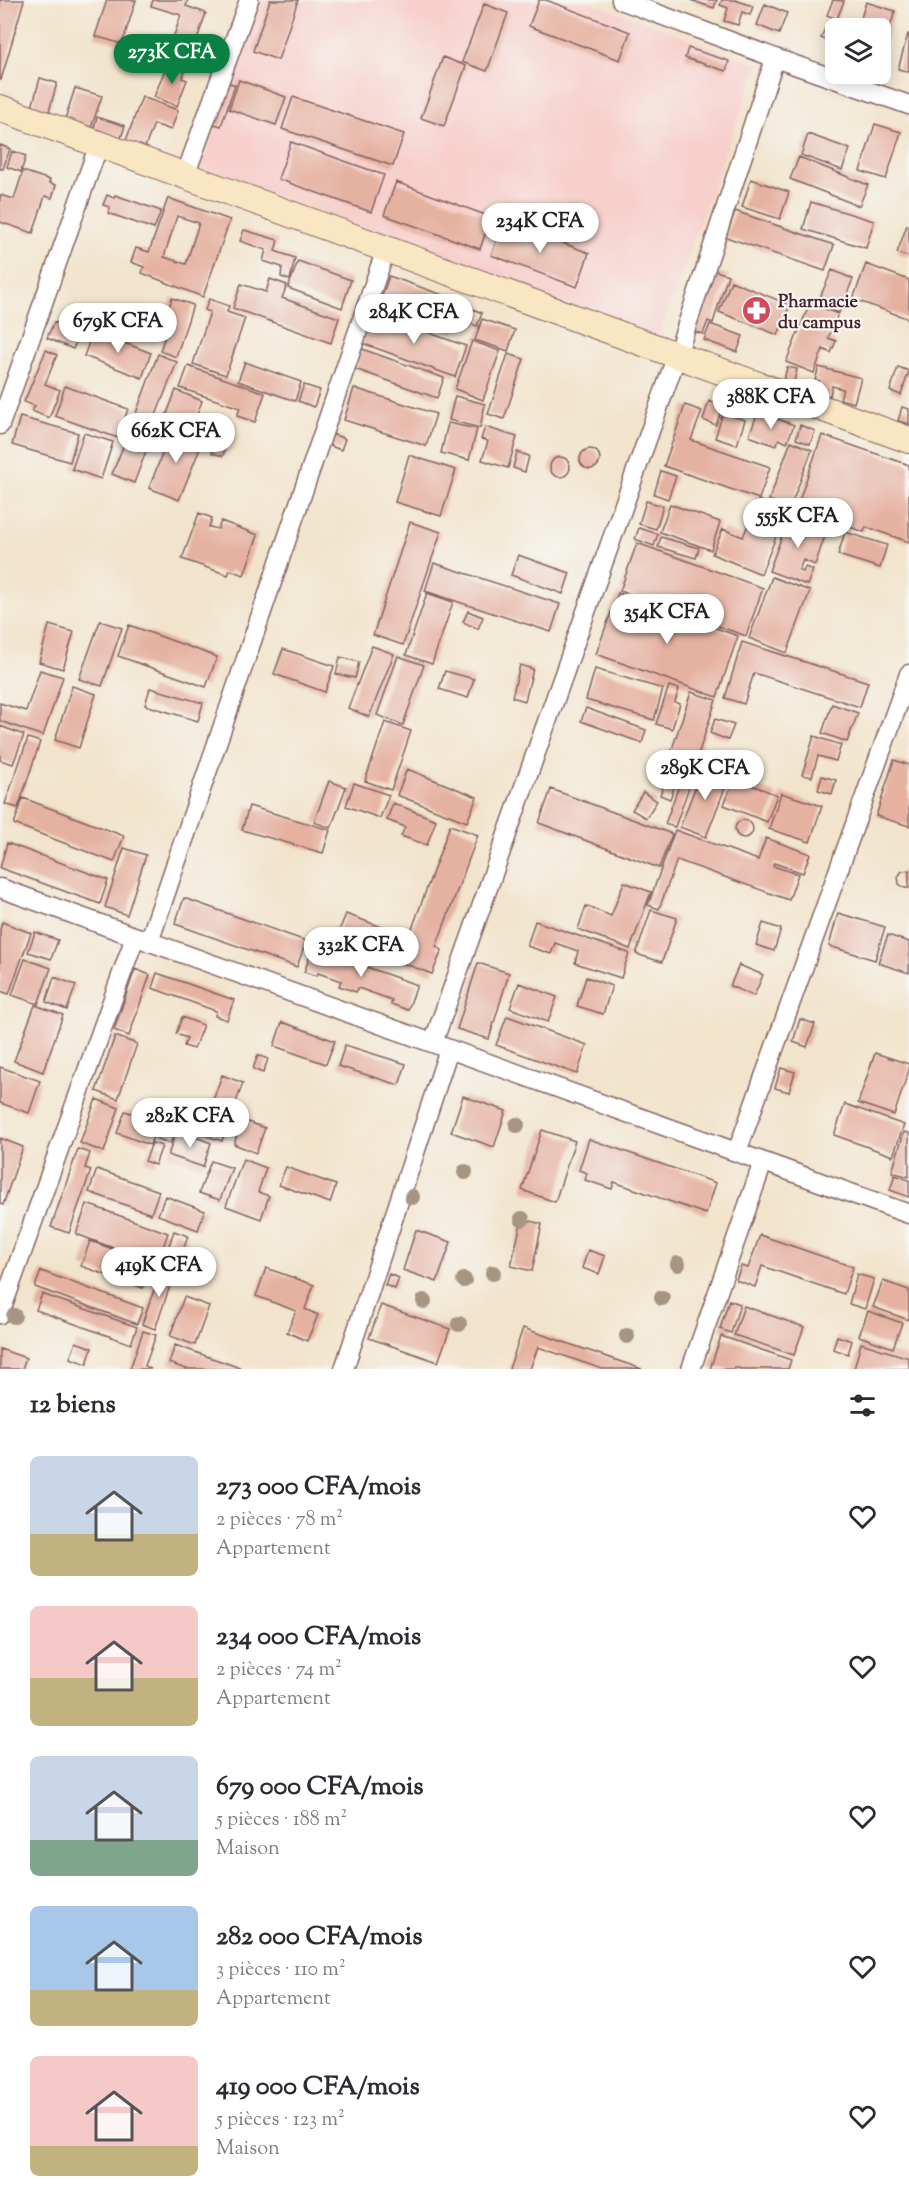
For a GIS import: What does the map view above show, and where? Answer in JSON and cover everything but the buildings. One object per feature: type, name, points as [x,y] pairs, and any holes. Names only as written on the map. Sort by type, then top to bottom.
[{"type":"street","points":[[184,176],[249,0]]},
{"type":"street","points":[[621,0],[909,105]]},
{"type":"street","points":[[344,1369],[441,1046],[677,355],[775,58]]},
{"type":"street","points":[[0,108],[909,440]]},
{"type":"street","points":[[0,425],[99,144]]},
{"type":"street","points":[[0,1314],[142,939],[386,249]]},
{"type":"street","points":[[737,1152],[909,674]]},
{"type":"street","points":[[0,888],[909,1214]]},
{"type":"street","points":[[691,1369],[763,1162]]},
{"type":"shaded area","points":[[261,0],[586,0],[758,64],[658,338],[200,167]]},
{"type":"place","name":"Pharmacie du campus","points":[[757,311]]}]
